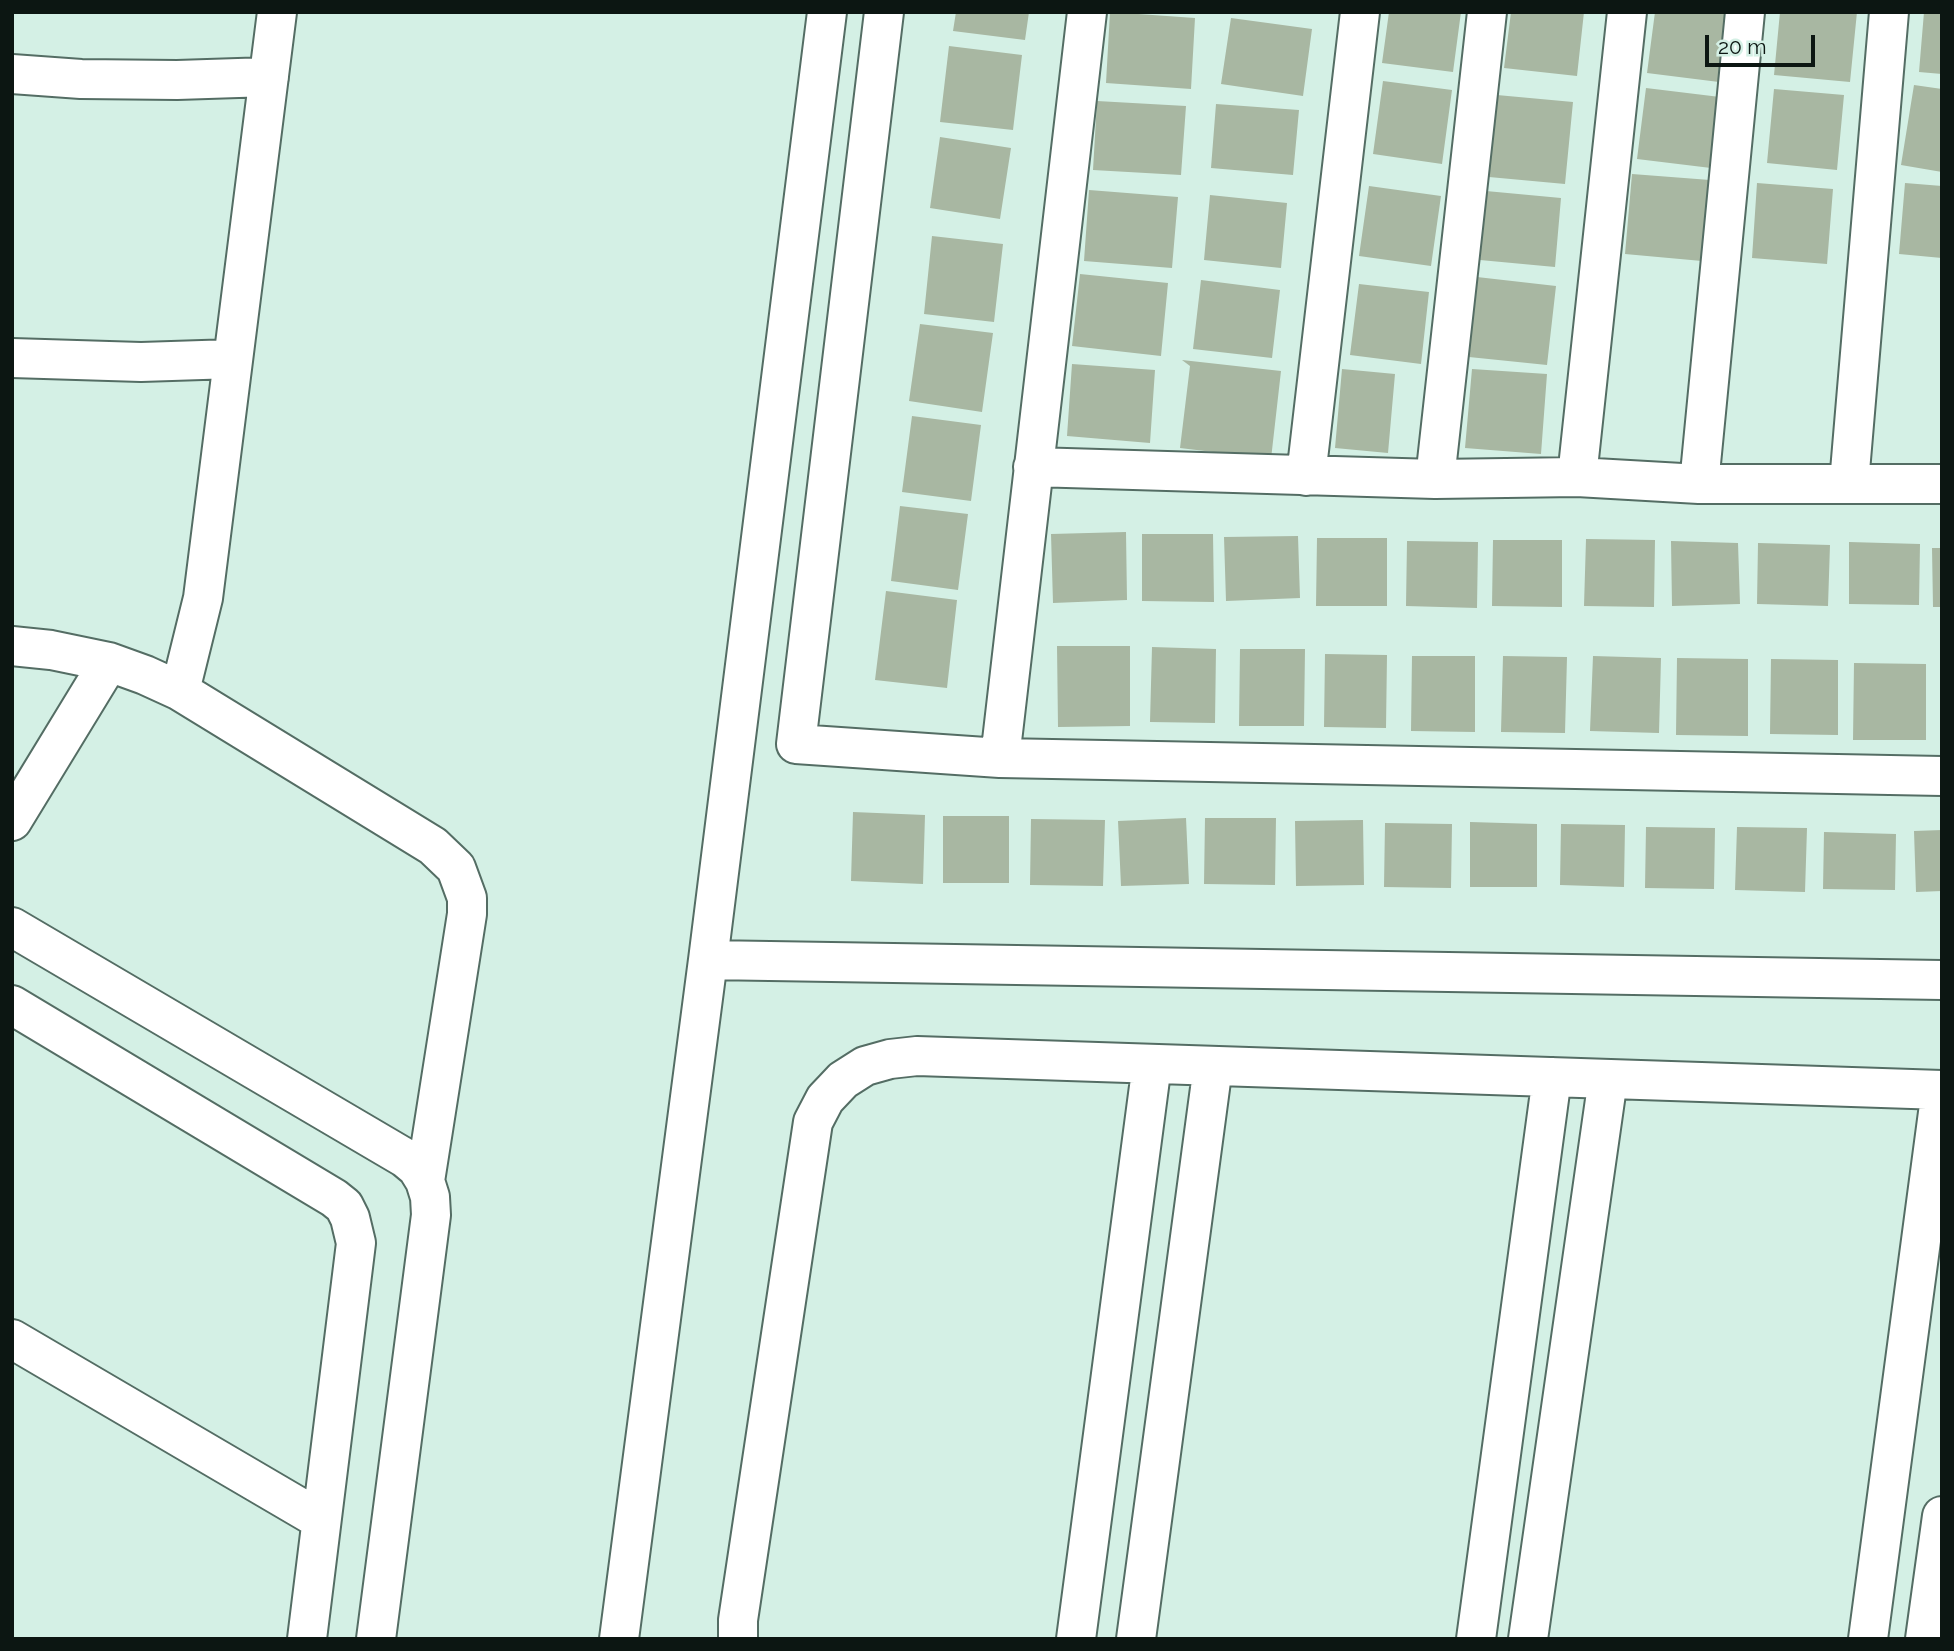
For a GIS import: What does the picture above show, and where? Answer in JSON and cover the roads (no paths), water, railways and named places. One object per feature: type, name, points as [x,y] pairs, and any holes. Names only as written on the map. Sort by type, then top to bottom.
[{"type":"street","points":[[180,691],[203,598],[277,12]]},
{"type":"street","points":[[619,1639],[708,960],[827,12]]},
{"type":"street","points":[[884,12],[796,744],[1000,758],[1942,776]]},
{"type":"street","points":[[1000,758],[1087,12]]},
{"type":"street","points":[[1306,476],[1360,12]]},
{"type":"street","points":[[1435,479],[1487,12]]},
{"type":"street","points":[[1577,477],[1627,12]]},
{"type":"street","points":[[1699,484],[1745,12]]},
{"type":"street","points":[[1849,483],[1889,12]]},
{"type":"street","points":[[12,74],[81,79],[269,77]]},
{"type":"street","points":[[12,359],[141,362],[233,359]]},
{"type":"street","points":[[1033,467],[1435,479],[1577,477],[1699,484],[1942,484]]},
{"type":"street","points":[[12,646],[51,650],[109,662],[145,674],[180,691],[433,846],[456,868],[467,898],[467,914],[425,1181]]},
{"type":"street","points":[[12,821],[109,662]]},
{"type":"street","points":[[12,927],[405,1158],[417,1168],[425,1181],[430,1197],[431,1215],[376,1639]]},
{"type":"street","points":[[708,960],[1942,981]]},
{"type":"street","points":[[15,1012],[334,1198],[344,1206],[351,1218],[356,1243],[307,1639]]},
{"type":"street","points":[[738,1639],[738,1620],[813,1122],[825,1099],[843,1080],[865,1066],[916,1056],[1941,1090],[1868,1639]]},
{"type":"street","points":[[1076,1639],[1152,1064]]},
{"type":"street","points":[[1136,1639],[1213,1066]]},
{"type":"street","points":[[1476,1639],[1552,1077]]},
{"type":"street","points":[[1528,1639],[1608,1079]]},
{"type":"street","points":[[12,1339],[321,1520]]},
{"type":"street","points":[[1924,1639],[1942,1516]]}]
